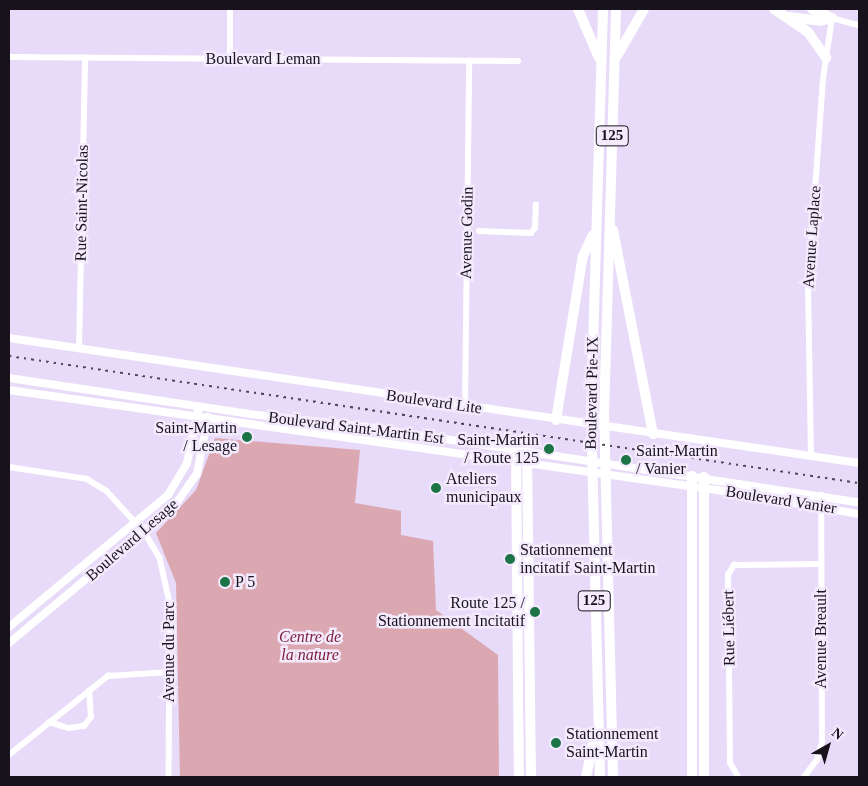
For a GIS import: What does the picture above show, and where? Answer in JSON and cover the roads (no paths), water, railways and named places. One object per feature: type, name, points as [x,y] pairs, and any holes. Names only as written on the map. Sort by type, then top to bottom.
[{"type":"highway","points":[[578,9],[601,63]]},
{"type":"highway","name":"Boulevard Pie-IX","points":[[600,777],[591,482],[591,414],[603,9]]},
{"type":"highway","name":"Boulevard Pie-IX","points":[[613,776],[604,484],[604,416],[616,9]]},
{"type":"highway","points":[[615,59],[644,9]]},
{"type":"highway","points":[[774,9],[789,17],[811,34],[826,58]]},
{"type":"highway","points":[[812,9],[832,18]]},
{"type":"highway","points":[[789,17],[820,21],[832,18]]},
{"type":"highway","points":[[609,212],[653,434]]},
{"type":"highway","points":[[556,420],[583,256],[596,229]]},
{"type":"highway","points":[[519,777],[515,462],[521,451]]},
{"type":"highway","points":[[521,451],[526,464],[532,777]]},
{"type":"highway","points":[[692,476],[692,777]]},
{"type":"highway","points":[[704,477],[704,777]]},
{"type":"highway","points":[[586,777],[598,719]]},
{"type":"street","points":[[230,9],[230,59]]},
{"type":"street","points":[[832,18],[859,25]]},
{"type":"street","name":"Avenue Laplace","points":[[811,456],[808,288],[826,58],[832,18]]},
{"type":"street","name":"Boulevard Leman","points":[[9,57],[518,60]]},
{"type":"street","name":"Rue Saint-Nicolas","points":[[78,349],[85,58]]},
{"type":"street","name":"Avenue Godin","points":[[465,406],[469,60]]},
{"type":"street","points":[[479,231],[531,233],[535,228],[536,205]]},
{"type":"street","name":"Boulevard Lite","points":[[9,338],[859,464]]},
{"type":"street","name":"Boulevard Saint-Martin Est","points":[[9,378],[704,477]]},
{"type":"street","name":"Boulevard Saint-Martin Est","points":[[9,390],[198,419],[703,489]]},
{"type":"street","name":"Boulevard Lesage","points":[[9,627],[137,524],[180,480],[198,419],[199,406]]},
{"type":"street","name":"Boulevard Lesage","points":[[9,643],[145,533],[191,486],[197,474],[209,408]]},
{"type":"street","name":"Avenue du Parc","points":[[9,467],[87,479],[107,491],[145,533],[166,575],[169,672],[169,777]]},
{"type":"street","name":"Boulevard Vanier","points":[[704,477],[859,502]]},
{"type":"street","name":"Boulevard Vanier","points":[[703,489],[821,506],[859,514]]},
{"type":"street","name":"Avenue Breault","points":[[804,777],[817,760],[822,742],[821,495]]},
{"type":"street","name":"Rue Liébert","points":[[738,777],[730,763],[728,575],[734,565],[821,564]]},
{"type":"street","points":[[9,755],[89,691],[120,673],[169,672]]},
{"type":"street","points":[[49,722],[69,728],[84,726],[91,717],[89,691]]},
{"type":"railway","points":[[9,356],[859,483]]},
{"type":"place","name":"Saint-Martin / Lesage","points":[[247,437]]},
{"type":"place","name":"Saint-Martin / Route 125","points":[[549,449]]},
{"type":"place","name":"Saint-Martin / Vanier","points":[[626,460]]},
{"type":"place","name":"Ateliers municipaux","points":[[436,488]]},
{"type":"place","name":"Stationnement incitatif Saint-Martin","points":[[510,559]]},
{"type":"place","name":"P 5","points":[[225,582]]},
{"type":"place","name":"Route 125 / Stationnement Incitatif","points":[[535,612]]},
{"type":"place","name":"Stationnement Saint-Martin","points":[[556,743]]},
{"type":"park label","name":"Centre de la nature","points":[[310,646]]}]
